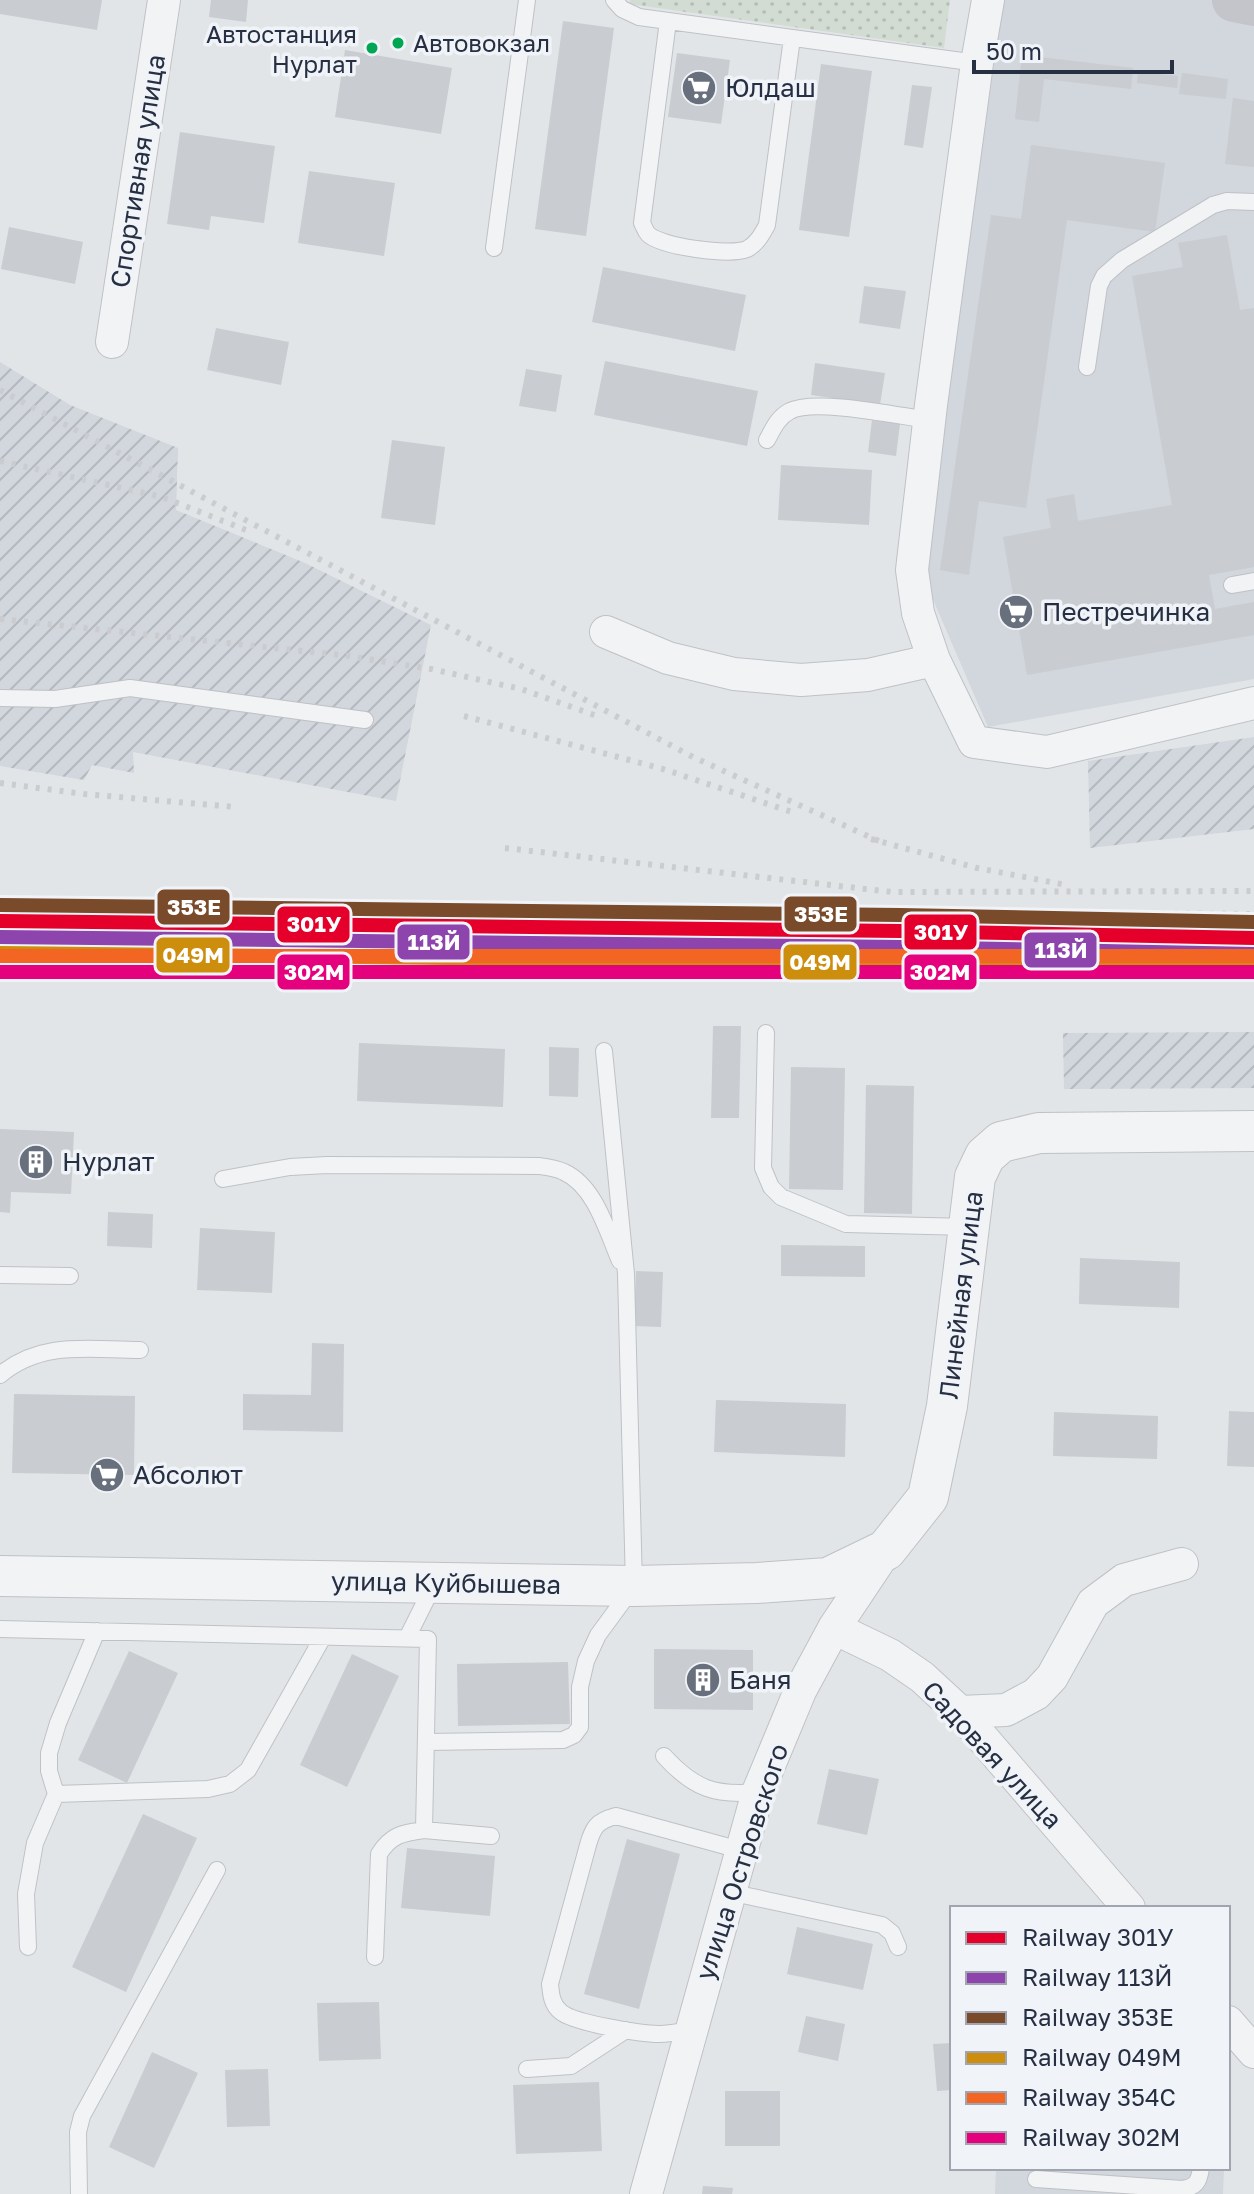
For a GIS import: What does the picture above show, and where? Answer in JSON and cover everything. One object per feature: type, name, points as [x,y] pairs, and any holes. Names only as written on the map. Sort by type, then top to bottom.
[{"type":"main road","points":[[1234,0],[1254,4]]},
{"type":"street","name":"Спортивная улица","points":[[112,342],[164,0]]},
{"type":"street","points":[[988,0],[929,420],[912,570],[918,613],[934,660],[974,742],[997,747],[1047,752],[1254,703]]},
{"type":"street","points":[[606,632],[668,658],[734,674],[801,680],[868,675],[934,660]]},
{"type":"street","name":"Линейная улица","points":[[886,1550],[928,1497],[947,1406],[975,1177],[985,1156],[1001,1142],[1039,1133],[1254,1131]]},
{"type":"street","name":"улица Куйбышева","points":[[0,1576],[634,1586],[757,1583],[828,1578],[886,1550]]},
{"type":"street","name":"улица Островского","points":[[646,2194],[758,1792],[800,1691],[834,1628],[886,1550]]},
{"type":"street","points":[[960,1712],[1006,1710],[1036,1694],[1052,1677],[1093,1603],[1124,1580],[1182,1564]]},
{"type":"street","name":"Садовая улица","points":[[834,1628],[890,1655],[922,1677],[960,1712],[1127,1906]]},
{"type":"street","points":[[1230,2024],[1254,2052]]},
{"type":"lane","points":[[494,248],[527,0]]},
{"type":"lane","points":[[614,0],[622,9],[639,17],[977,63]]},
{"type":"lane","points":[[668,21],[642,223],[648,234],[665,243],[704,249],[731,252],[747,249],[759,240],[767,225],[792,38]]},
{"type":"lane","points":[[1087,367],[1099,286],[1111,268],[1213,205],[1227,201],[1254,202]]},
{"type":"lane","points":[[767,440],[780,418],[802,406],[929,420]]},
{"type":"lane","points":[[1232,585],[1254,581]]},
{"type":"lane","points":[[0,698],[55,699],[130,688],[365,720]]},
{"type":"lane","points":[[766,1033],[763,1168],[771,1187],[781,1197],[846,1224],[969,1227]]},
{"type":"lane","points":[[426,1742],[563,1740],[574,1735],[580,1727],[580,1687],[586,1661],[598,1635],[634,1586],[626,1274],[604,1051]]},
{"type":"lane","points":[[223,1179],[290,1167],[338,1164],[539,1166],[562,1170],[588,1192],[626,1274]]},
{"type":"lane","points":[[0,1275],[70,1276]]},
{"type":"lane","points":[[0,1375],[15,1363],[38,1352],[58,1349],[140,1350]]},
{"type":"lane","points":[[407,1638],[435,1583]]},
{"type":"lane","points":[[0,1629],[428,1639],[424,1830]]},
{"type":"lane","points":[[28,1947],[26,1894],[35,1843],[56,1794],[49,1771],[49,1753],[58,1723],[97,1631]]},
{"type":"lane","points":[[56,1794],[208,1789],[230,1784],[248,1770],[323,1637]]},
{"type":"lane","points":[[664,1756],[682,1776],[706,1789],[732,1794],[758,1792]]},
{"type":"lane","points":[[691,2030],[659,2034],[575,2020],[562,2014],[551,1997],[550,1984],[593,1828],[602,1820],[616,1816],[740,1850]]},
{"type":"lane","points":[[375,1957],[379,1854],[387,1841],[399,1833],[424,1830],[491,1836]]},
{"type":"lane","points":[[79,2194],[78,2132],[82,2116],[217,1870]]},
{"type":"lane","points":[[729,1892],[882,1925],[892,1933],[898,1947]]},
{"type":"lane","points":[[527,2069],[571,2066],[626,2030]]},
{"type":"lane","points":[[1036,2179],[1182,2189],[1193,2187],[1199,2180],[1201,2170]]},
{"type":"shaded area","points":[[630,0],[950,0],[944,48],[629,4]]},
{"type":"shaded area","points":[[1003,0],[1254,0],[1254,679],[988,727],[922,574]]},
{"type":"shaded area","points":[[0,362],[70,405],[178,448],[176,510],[305,563],[431,625],[396,801],[133,752],[134,773],[92,765],[84,780],[0,766]]},
{"type":"shaded area","points":[[1254,737],[1254,829],[1090,848],[1088,761]]},
{"type":"shaded area","points":[[1254,1032],[1254,1088],[1064,1089],[1063,1033]]},
{"type":"shaded area","points":[[996,2170],[1224,2170],[1223,2194],[995,2194]]},
{"type":"building","points":[[0,0],[102,0],[97,30],[0,14]]},
{"type":"building","points":[[211,0],[248,0],[246,22],[209,17]]},
{"type":"building","points":[[563,21],[614,28],[586,236],[535,229]]},
{"type":"building","points":[[345,50],[452,68],[441,134],[335,117]]},
{"type":"building","points":[[677,53],[730,60],[721,124],[668,117]]},
{"type":"building","points":[[1022,55],[1133,68],[1131,89],[1044,79],[1039,122],[1015,119]]},
{"type":"building","points":[[821,64],[872,71],[849,237],[799,230]]},
{"type":"building","points":[[1138,72],[1178,76],[1177,88],[1137,83]]},
{"type":"building","points":[[1182,73],[1228,79],[1226,99],[1179,94]]},
{"type":"building","points":[[912,85],[932,87],[923,148],[904,145]]},
{"type":"building","points":[[1233,98],[1254,101],[1254,167],[1225,164]]},
{"type":"building","points":[[180,132],[275,146],[264,223],[211,216],[209,230],[167,224]]},
{"type":"building","points":[[1031,145],[1165,163],[1155,232],[1067,220],[1026,508],[979,501],[969,575],[940,570],[991,215],[1021,219]]},
{"type":"building","points":[[309,171],[395,183],[384,256],[298,243]]},
{"type":"building","points":[[9,227],[83,242],[75,284],[1,269]]},
{"type":"building","points":[[1227,235],[1240,310],[1254,308],[1254,567],[1209,575],[1215,609],[1254,602],[1254,635],[1027,675],[1003,537],[1051,528],[1046,499],[1074,494],[1078,521],[1172,505],[1132,276],[1183,267],[1178,243]]},
{"type":"building","points":[[603,267],[746,295],[735,351],[592,322]]},
{"type":"building","points":[[864,286],[906,291],[900,329],[859,323]]},
{"type":"building","points":[[216,328],[289,342],[281,385],[207,370]]},
{"type":"building","points":[[605,361],[758,391],[747,446],[594,415]]},
{"type":"building","points":[[815,363],[885,373],[880,405],[811,395]]},
{"type":"building","points":[[526,369],[562,375],[556,412],[519,406]]},
{"type":"building","points":[[872,420],[900,424],[896,456],[868,452]]},
{"type":"building","points":[[392,440],[445,447],[435,525],[381,518]]},
{"type":"building","points":[[781,465],[872,470],[869,525],[778,520]]},
{"type":"building","points":[[713,1026],[741,1026],[739,1118],[711,1118]]},
{"type":"building","points":[[359,1043],[505,1049],[503,1107],[357,1101]]},
{"type":"building","points":[[549,1047],[579,1048],[578,1097],[549,1096]]},
{"type":"building","points":[[791,1067],[845,1068],[843,1190],[789,1189]]},
{"type":"building","points":[[866,1085],[914,1086],[912,1214],[864,1213]]},
{"type":"building","name":"Нурлат","points":[[0,1129],[74,1132],[71,1194],[11,1192],[10,1213],[0,1212]]},
{"type":"building","points":[[108,1212],[153,1214],[152,1248],[107,1246]]},
{"type":"building","points":[[200,1228],[275,1232],[272,1293],[197,1290]]},
{"type":"building","points":[[781,1245],[865,1246],[865,1277],[781,1276]]},
{"type":"building","points":[[1080,1258],[1180,1262],[1179,1308],[1079,1304]]},
{"type":"building","points":[[636,1271],[663,1272],[661,1327],[634,1326]]},
{"type":"building","points":[[312,1343],[344,1344],[343,1432],[243,1430],[243,1394],[311,1395]]},
{"type":"building","points":[[14,1394],[135,1396],[134,1475],[12,1473]]},
{"type":"building","points":[[716,1400],[846,1404],[845,1457],[714,1452]]},
{"type":"building","points":[[1229,1411],[1254,1412],[1254,1467],[1227,1466]]},
{"type":"building","points":[[1054,1412],[1158,1416],[1157,1459],[1053,1456]]},
{"type":"building","name":"Баня","points":[[654,1649],[753,1650],[753,1710],[654,1709]]},
{"type":"building","points":[[129,1651],[178,1673],[127,1783],[78,1760]]},
{"type":"building","points":[[352,1654],[399,1676],[347,1787],[300,1765]]},
{"type":"building","points":[[568,1662],[570,1724],[458,1726],[457,1664]]},
{"type":"building","points":[[829,1769],[879,1779],[867,1835],[817,1824]]},
{"type":"building","points":[[143,1814],[197,1838],[126,1992],[72,1967]]},
{"type":"building","points":[[627,1839],[680,1854],[639,2009],[584,1994]]},
{"type":"building","points":[[407,1848],[495,1856],[490,1916],[401,1908]]},
{"type":"building","points":[[797,1927],[873,1944],[863,1990],[787,1974]]},
{"type":"building","points":[[379,2002],[381,2059],[319,2061],[317,2003]]},
{"type":"building","points":[[806,2016],[845,2024],[838,2061],[798,2052]]},
{"type":"building","points":[[950,2043],[950,2090],[937,2091],[933,2044]]},
{"type":"building","points":[[152,2052],[198,2073],[154,2168],[109,2147]]},
{"type":"building","points":[[268,2069],[270,2126],[227,2127],[225,2070]]},
{"type":"building","points":[[599,2082],[602,2151],[516,2154],[513,2085]]},
{"type":"building","points":[[725,2091],[780,2091],[780,2146],[725,2146]]},
{"type":"building","points":[[703,2186],[733,2188],[732,2194],[702,2194]]},
{"type":"railway","points":[[0,390],[693,757],[881,842]]},
{"type":"railway","points":[[0,461],[162,497],[246,530]]},
{"type":"railway","points":[[0,619],[341,655],[431,669],[521,689],[597,716]]},
{"type":"railway","points":[[464,716],[663,769],[792,812]]},
{"type":"railway","points":[[0,783],[84,794],[235,807]]},
{"type":"railway","points":[[871,839],[977,868],[1066,885]]},
{"type":"railway","points":[[505,848],[892,892],[1254,891]]},
{"type":"railway","points":[[617,909],[900,931]]},
{"type":"railway","points":[[994,912],[1254,914]]},
{"type":"rail line","name":"353Е","points":[[0,905],[1254,922]]},
{"type":"rail line","name":"301У","points":[[0,921],[1254,938]]},
{"type":"rail line","name":"113Й","points":[[0,937],[1254,954]]},
{"type":"rail line","name":"049М","points":[[0,953],[1253,970]]},
{"type":"rail line","name":"354С","points":[[0,956],[1254,956]]},
{"type":"rail line","name":"302М","points":[[0,972],[1254,972]]},
{"type":"place","name":"Автовокзал","points":[[398,43]]},
{"type":"place","name":"Автостанция Нурлат","points":[[372,48]]},
{"type":"place","name":"Юлдаш","points":[[699,88]]},
{"type":"place","name":"Пестречинка","points":[[1016,612]]},
{"type":"place","name":"Нурлат","points":[[36,1162]]},
{"type":"place","name":"Абсолют","points":[[107,1475]]},
{"type":"place","name":"Баня","points":[[703,1680]]}]
